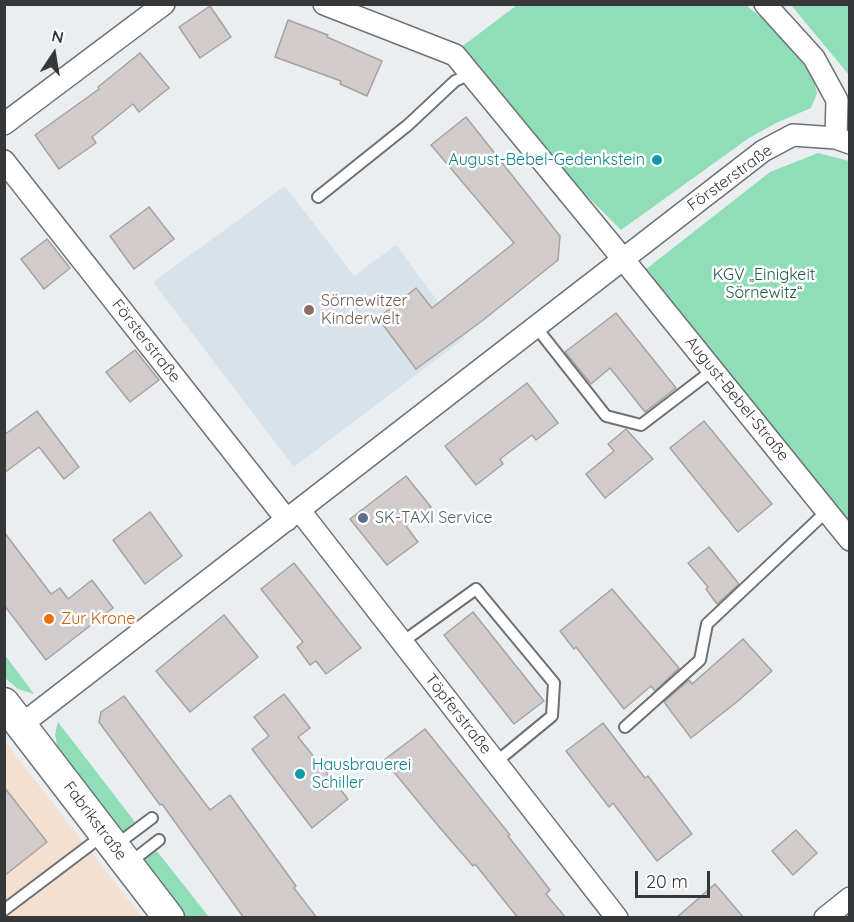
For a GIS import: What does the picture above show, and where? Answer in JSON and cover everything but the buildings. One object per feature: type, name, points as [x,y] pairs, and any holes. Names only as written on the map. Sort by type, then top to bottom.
[{"type":"street","points":[[4,124],[164,4]]},
{"type":"street","points":[[324,4],[455,55],[623,259]]},
{"type":"street","points":[[765,4],[814,58],[837,100],[843,141]]},
{"type":"street","name":"Försterstraße","points":[[13,714],[294,515],[762,151],[793,135],[843,141]]},
{"type":"street","name":"Försterstraße","points":[[4,161],[294,515]]},
{"type":"street","name":"August-Bebel-Straße","points":[[623,259],[849,540]]},
{"type":"street","name":"Töpferstraße","points":[[294,515],[401,642],[617,918]]},
{"type":"street","name":"Fabrikstraße","points":[[13,714],[169,918]]},
{"type":"street","points":[[825,918],[849,898]]},
{"type":"lane","points":[[318,197],[408,125],[455,81],[470,74]]},
{"type":"lane","points":[[537,327],[606,416],[632,423],[641,425],[713,370]]},
{"type":"lane","points":[[625,727],[700,660],[707,624],[827,510]]},
{"type":"lane","points":[[401,642],[476,589],[554,683],[552,716],[496,762]]},
{"type":"lane","points":[[4,910],[116,848],[152,818]]},
{"type":"lane","points":[[116,848],[159,840]]},
{"type":"shaded area","name":"Sörnewitzer Kinderwelt","points":[[285,186],[354,276],[396,245],[465,338],[294,467],[153,282]]},
{"type":"shaded area","points":[[5,742],[142,917],[5,917]]},
{"type":"green space","points":[[517,5],[746,5],[775,29],[812,73],[817,93],[811,108],[749,138],[621,230],[564,173],[460,48]]},
{"type":"green space","points":[[791,5],[849,5],[849,75]]},
{"type":"green space","name":"KGV „Einigkeit Sörnewitz“","points":[[818,153],[849,161],[849,529],[645,270],[770,172]]},
{"type":"green space","points":[[4,655],[34,694],[18,689],[5,678]]},
{"type":"green space","points":[[58,722],[135,822],[121,834],[62,756],[55,734]]},
{"type":"green space","points":[[156,850],[209,917],[187,917],[142,861]]},
{"type":"place","name":"August-Bebel-Gedenkstein","points":[[657,160]]},
{"type":"place","name":"Sörnewitzer Kinderwelt","points":[[309,310]]},
{"type":"place","name":"SK-TAXI Service","points":[[363,518]]},
{"type":"place","name":"Zur Krone","points":[[49,619]]},
{"type":"place","name":"Hausbrauerei Schiller","points":[[300,774]]}]
